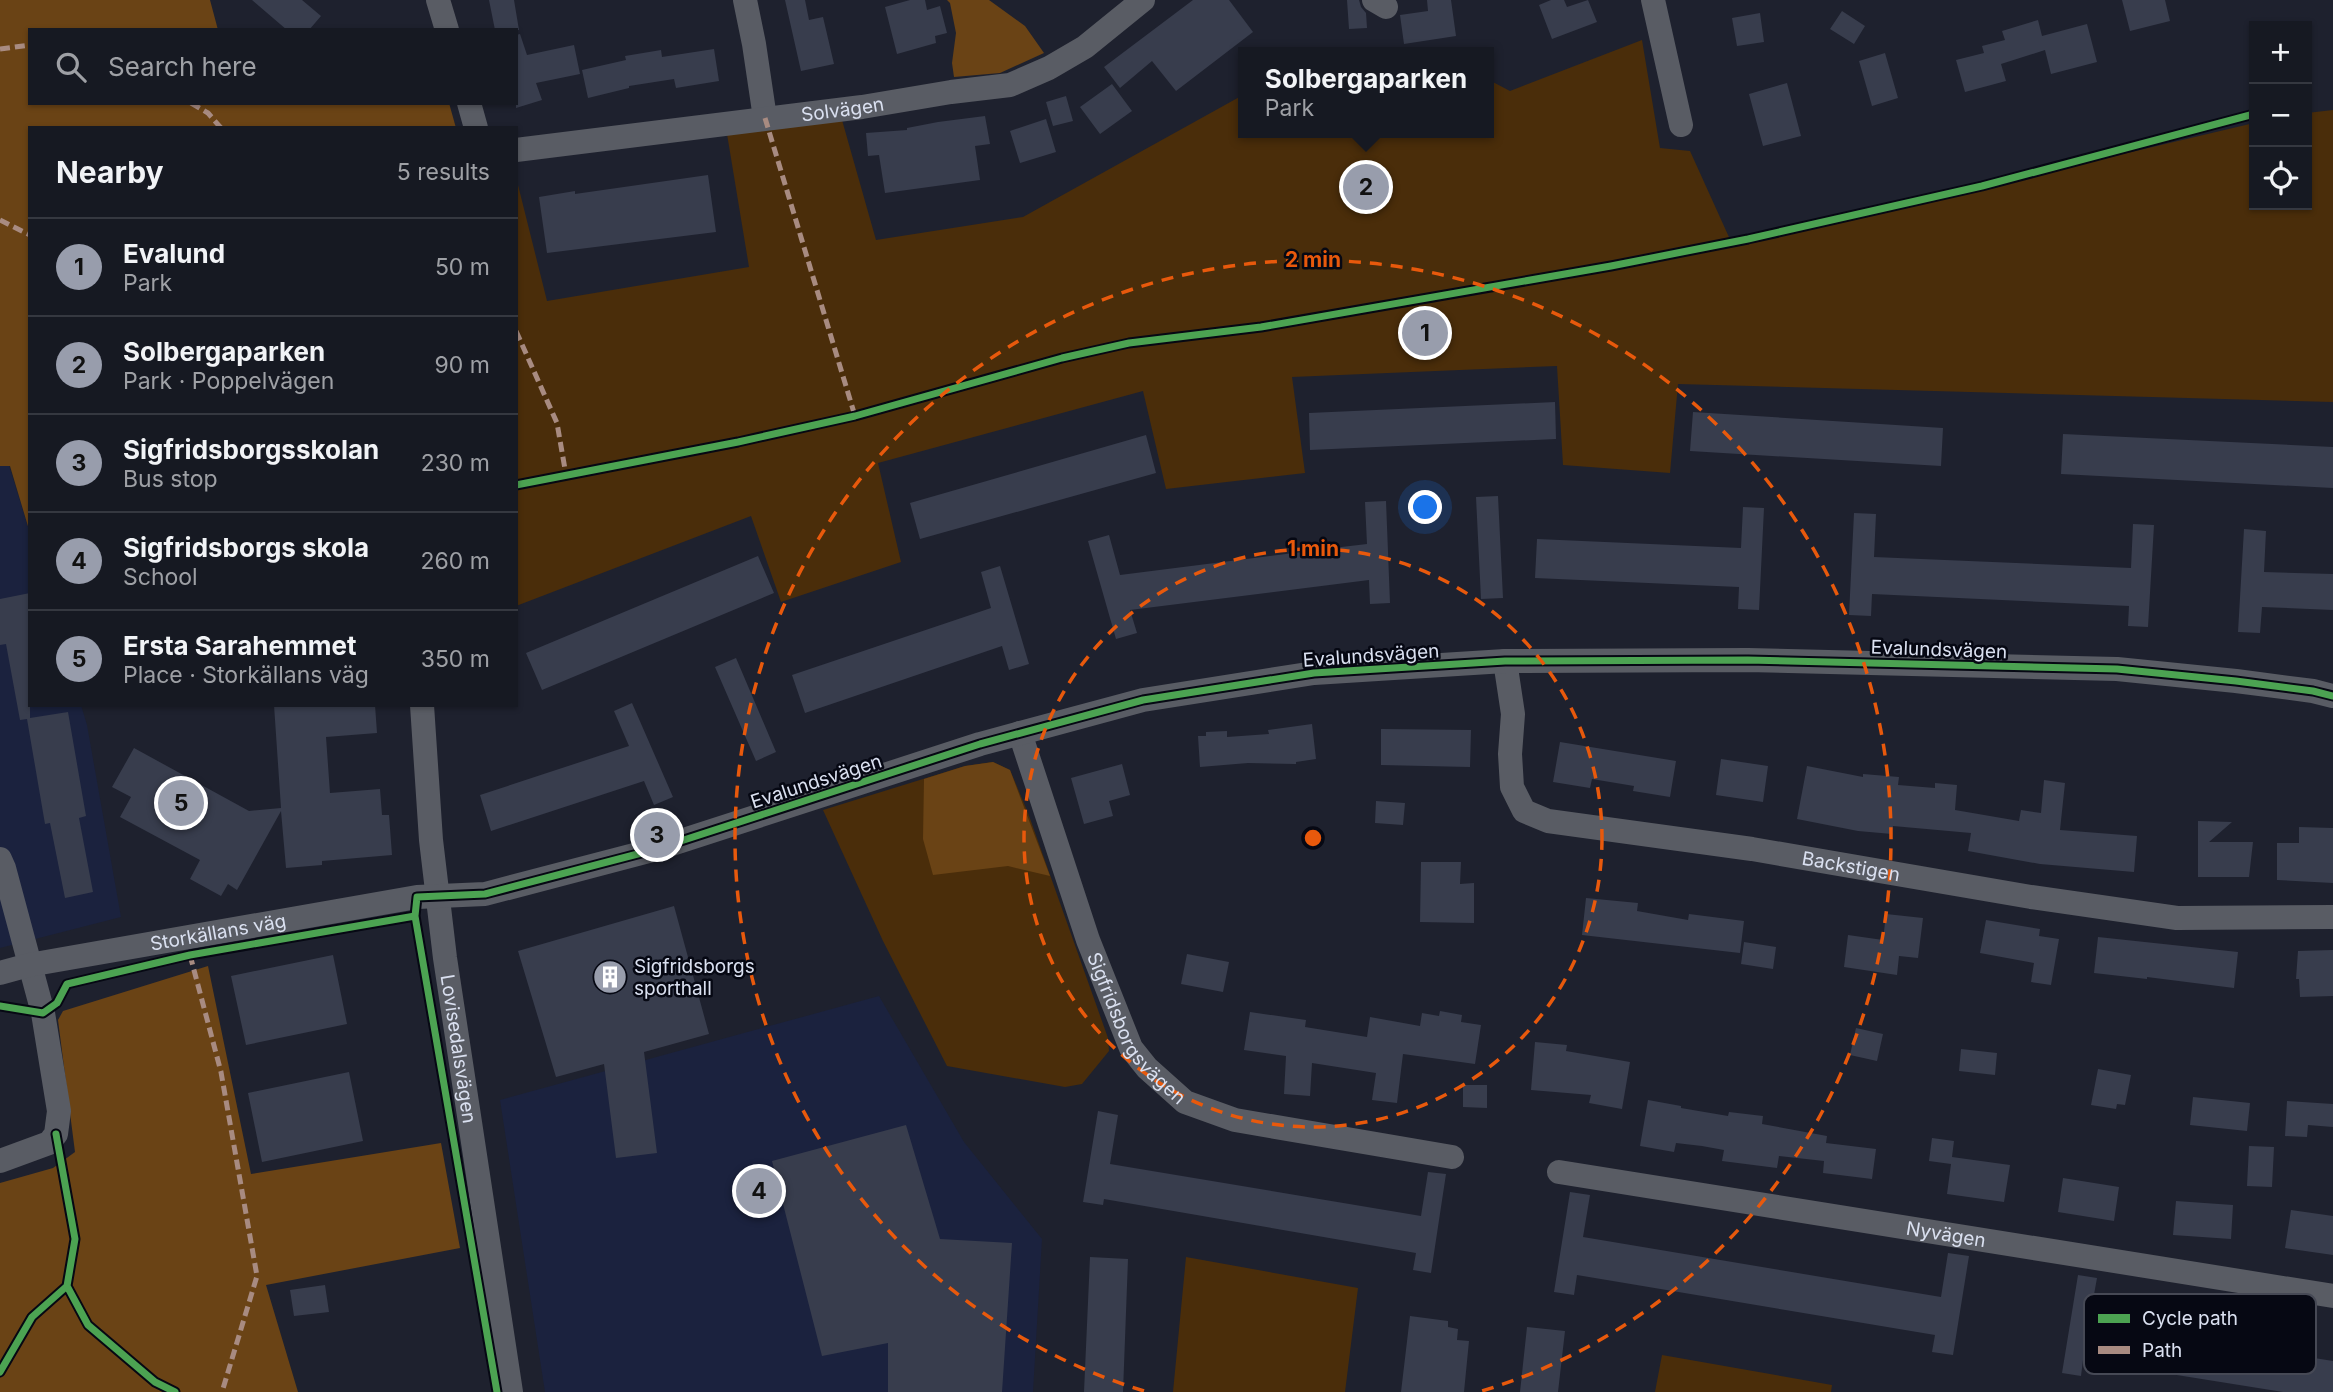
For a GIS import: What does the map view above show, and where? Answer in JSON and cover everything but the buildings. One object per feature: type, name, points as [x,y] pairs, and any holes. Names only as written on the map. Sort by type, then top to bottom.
[{"type":"street","points":[[438,0],[446,28]]},
{"type":"street","points":[[745,0],[765,118]]},
{"type":"street","name":"Solvägen","points":[[518,150],[862,107],[1010,85],[1049,68],[1084,47],[1143,0]]},
{"type":"street","points":[[1653,0],[1681,125]]},
{"type":"street","points":[[469,105],[475,126]]},
{"type":"street","name":"Evalundsvägen","points":[[439,897],[485,894],[653,850],[1020,733],[1143,700],[1314,673],[1505,661],[1748,660],[2117,669],[2236,681],[2333,696]]},
{"type":"street","name":"Backstigen","points":[[1505,661],[1513,714],[1510,754],[1512,787],[1524,811],[1548,821],[1752,849],[2031,897],[2177,918],[2333,916]]},
{"type":"street","name":"Lovisedalsvägen","points":[[422,707],[431,840],[456,1039],[511,1392]]},
{"type":"street","name":"Sigfridsborgsvägen","points":[[1020,733],[1092,952],[1131,1048],[1147,1068],[1185,1102],[1235,1120],[1451,1157]]},
{"type":"street","points":[[0,859],[43,1013],[59,1111],[56,1134],[49,1143],[0,1161]]},
{"type":"street","name":"Storkällans väg","points":[[0,973],[29,965],[417,897],[439,897]]},
{"type":"street","name":"Nyvägen","points":[[1559,1171],[2333,1296]]},
{"type":"shaded area","points":[[0,0],[210,0],[217,28],[28,28],[28,105],[450,105],[455,126],[28,126],[28,526],[10,466],[0,466]]},
{"type":"shaded area","points":[[947,0],[989,0],[1025,26],[1044,53],[1000,73],[954,77],[952,63],[956,33],[950,3]]},
{"type":"shaded area","points":[[1642,40],[1660,148],[1690,151],[1733,246],[2249,124],[2249,210],[2312,210],[2312,112],[2333,110],[2333,402],[1678,384],[1670,473],[1563,465],[1557,366],[1292,377],[1305,473],[1166,489],[1143,391],[878,463],[901,562],[781,602],[751,516],[518,605],[518,185],[547,301],[749,267],[727,134],[842,120],[876,240],[1023,217],[1238,98],[1238,138],[1494,138],[1494,83],[1510,91]]},
{"type":"shaded area","points":[[0,466],[9,466],[28,527],[28,707],[82,707],[121,917],[0,948]]},
{"type":"shaded area","points":[[993,762],[1010,770],[1028,813],[1108,1038],[1109,1051],[1082,1084],[1065,1087],[947,1066],[883,941],[823,810],[965,766]]},
{"type":"shaded area","points":[[993,762],[1010,770],[1050,876],[1008,866],[933,875],[923,839],[924,779],[965,766]]},
{"type":"shaded area","points":[[208,966],[251,1174],[441,1143],[460,1248],[266,1285],[298,1392],[0,1392],[0,1183],[53,1168],[75,1152],[58,1020],[63,1011]]},
{"type":"shaded area","points":[[879,996],[964,1142],[1042,1239],[1033,1392],[545,1392],[500,1100]]},
{"type":"shaded area","points":[[1186,1257],[1358,1288],[1345,1392],[1173,1392]]},
{"type":"shaded area","points":[[1662,1355],[1832,1385],[1831,1392],[1655,1392]]},
{"type":"marked path","points":[[0,49],[28,45]]},
{"type":"marked path","points":[[194,105],[208,113],[219,126]]},
{"type":"marked path","points":[[765,118],[855,416]]},
{"type":"marked path","points":[[0,220],[28,234]]},
{"type":"marked path","points":[[518,335],[557,423],[566,475]]},
{"type":"marked path","points":[[190,955],[221,1072],[257,1276],[222,1392]]},
{"type":"cycle path","points":[[518,485],[738,442],[855,416],[1062,358],[1129,343],[1261,327],[1611,266],[1748,239],[1982,186],[2249,115]]},
{"type":"cycle path","points":[[0,1006],[43,1013],[57,1003],[67,984],[190,955],[415,916],[417,897],[485,894],[653,850],[980,744],[1143,700],[1314,673],[1505,661],[1748,660],[2117,669],[2236,681],[2333,696]]},
{"type":"cycle path","points":[[415,916],[497,1392]]},
{"type":"cycle path","points":[[0,1372],[32,1317],[67,1286],[75,1239],[56,1134]]},
{"type":"cycle path","points":[[67,1286],[88,1325],[155,1382],[175,1392]]},
{"type":"place","name":"Solbergaparken","points":[[1366,187]]},
{"type":"place","name":"Evalund","points":[[1425,333]]},
{"type":"place","name":"Ersta Sarahemmet","points":[[181,803]]},
{"type":"place","name":"Sigfridsborgsskolan","points":[[657,835]]},
{"type":"place","name":"Sigfridsborgs sporthall","points":[[610,977]]},
{"type":"place","name":"Sigfridsborgs skola","points":[[759,1191]]}]
